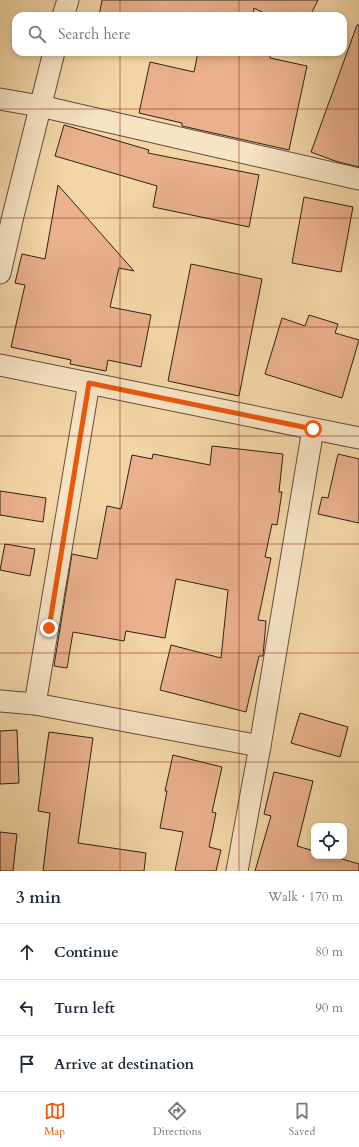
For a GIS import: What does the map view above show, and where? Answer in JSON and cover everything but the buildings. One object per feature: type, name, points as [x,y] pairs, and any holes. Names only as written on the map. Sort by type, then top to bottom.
[{"type":"street","points":[[64,12],[68,0]]},
{"type":"street","points":[[0,273],[53,56]]},
{"type":"street","points":[[0,99],[40,106],[359,179]]},
{"type":"street","points":[[0,365],[359,438]]},
{"type":"street","points":[[35,704],[89,383]]},
{"type":"street","points":[[237,871],[260,746],[313,429]]},
{"type":"street","points":[[0,701],[35,704],[260,746]]},
{"type":"route","points":[[49,628],[89,383],[313,429]]}]
